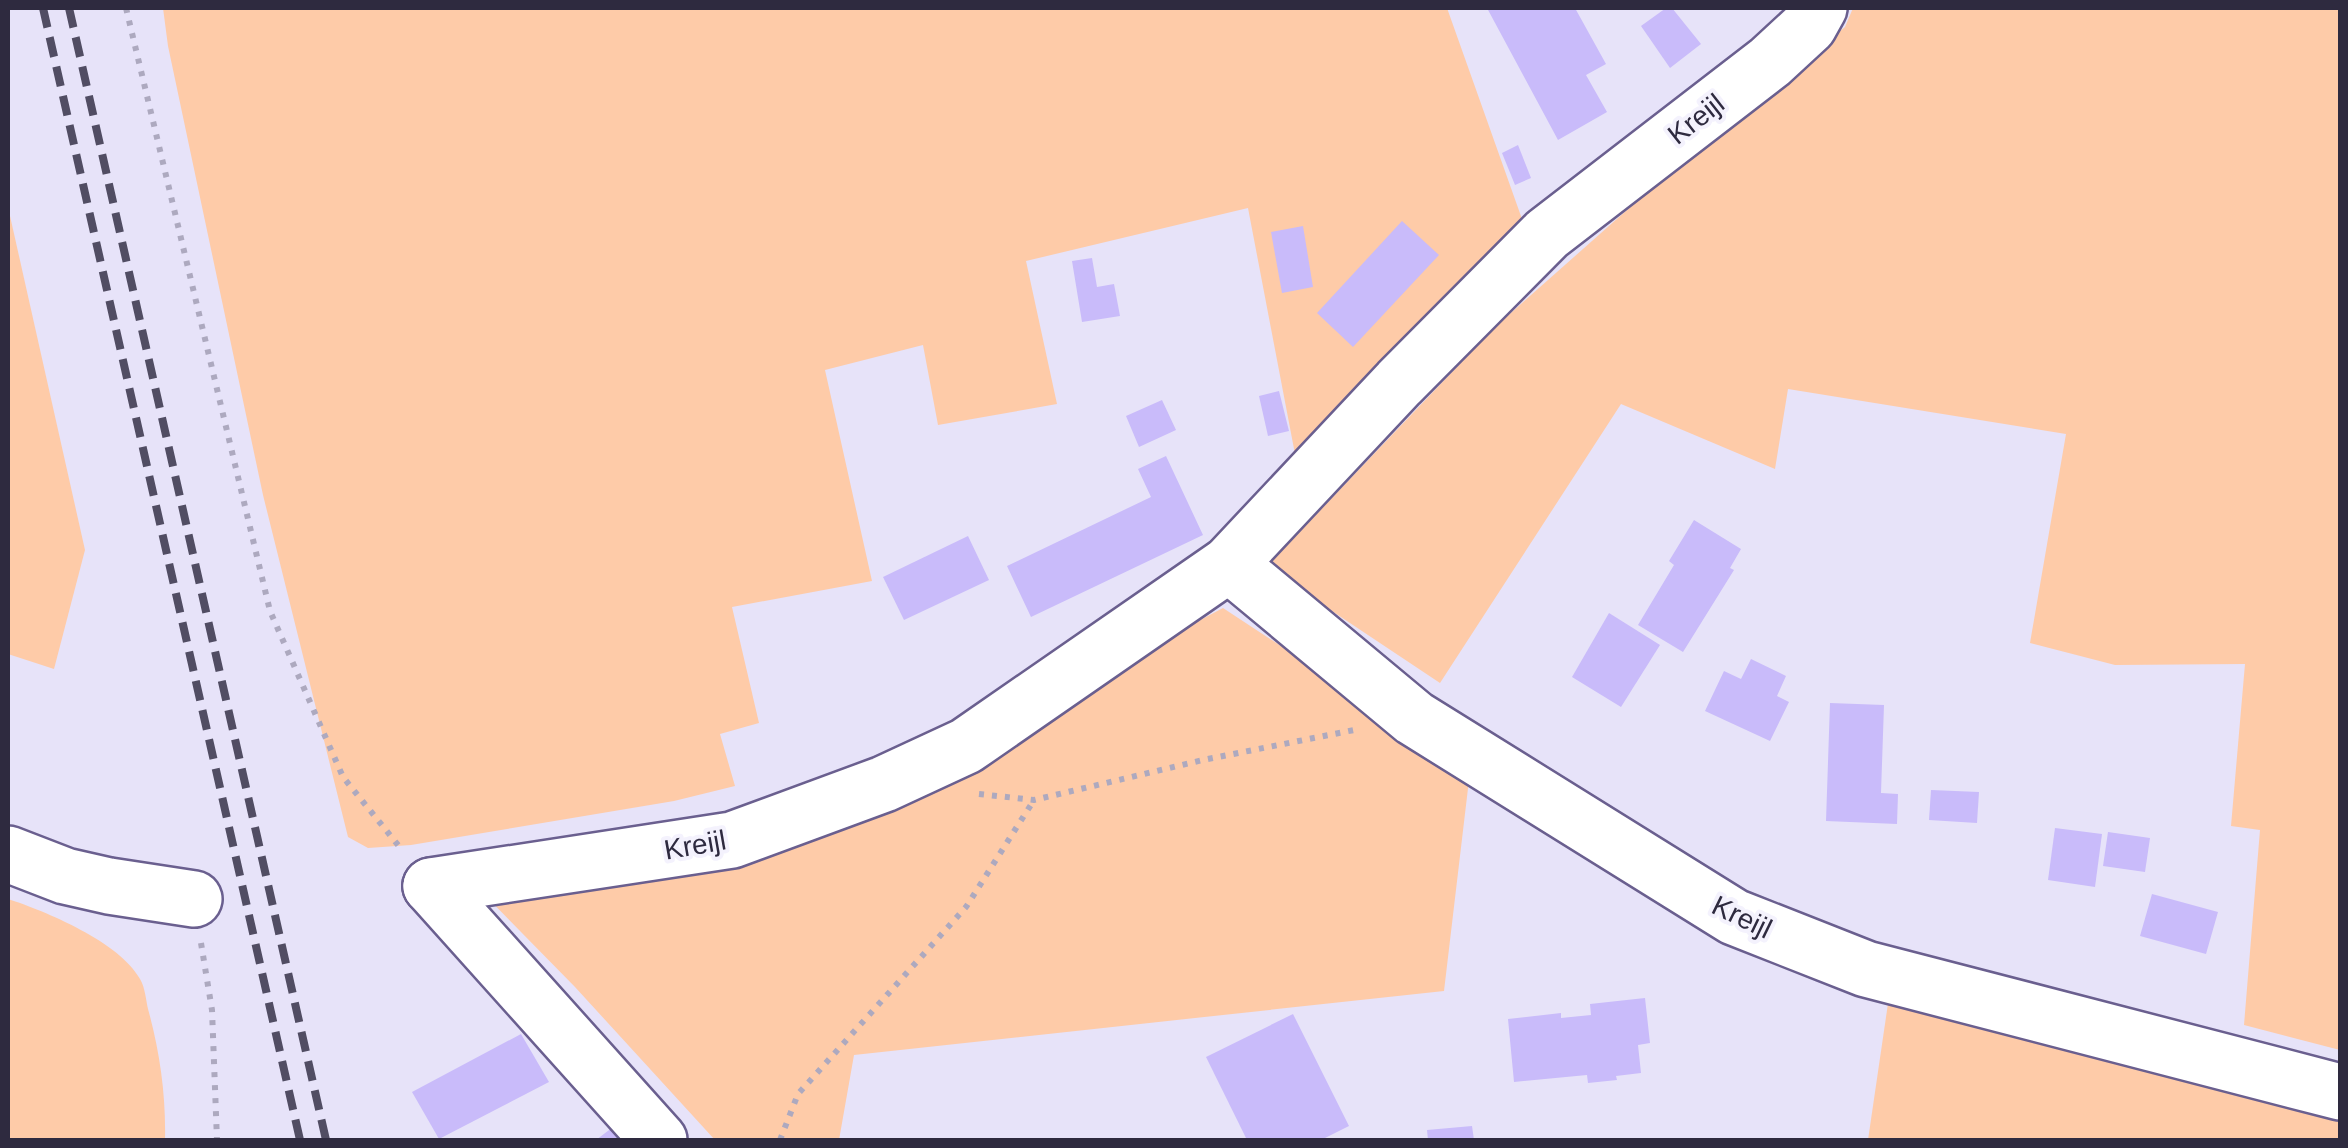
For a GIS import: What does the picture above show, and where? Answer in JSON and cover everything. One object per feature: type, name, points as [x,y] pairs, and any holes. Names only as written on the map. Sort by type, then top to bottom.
[{"type":"street","name":"Kreijl","points":[[431,886],[732,840],[884,784],[966,746],[1229,564],[1399,383],[1547,234],[1770,62],[1808,26],[1819,8]]},
{"type":"street","name":"Kreijl","points":[[1229,564],[1414,718],[1734,917],[1866,969],[2340,1092]]},
{"type":"street","points":[[8,854],[65,876],[188,898]]},
{"type":"street","points":[[431,886],[659,1140]]},
{"type":"path","points":[[126,8],[270,611],[343,778],[431,886]]},
{"type":"path","points":[[978,794],[1034,800],[1204,760],[1414,718]]},
{"type":"path","points":[[780,1140],[798,1094],[966,907],[1034,800]]},
{"type":"path","points":[[188,898],[208,972],[217,1140]]},
{"type":"shaded area","points":[[163,8],[1447,8],[1528,236],[1299,475],[1248,208],[1026,261],[1057,404],[938,425],[923,345],[825,370],[872,581],[732,607],[759,723],[720,734],[735,786],[674,801],[411,845],[368,848],[348,837],[263,495]]},
{"type":"shaded area","points":[[1853,8],[2340,8],[2340,1050],[2244,1025],[2260,830],[2231,826],[2245,664],[2115,665],[2030,643],[2066,434],[1788,389],[1775,469],[1621,404],[1440,683],[1266,567],[1495,327],[1689,155],[1845,27]]},
{"type":"shaded area","points":[[8,207],[85,550],[54,669],[8,654]]},
{"type":"shaded area","points":[[1223,608],[1392,719],[1471,763],[1444,991],[854,1055],[839,1140],[715,1140],[474,884],[845,808]]},
{"type":"shaded area","points":[[8,899],[61,920],[99,941],[130,965],[140,979],[159,1058],[165,1140],[8,1140]]},
{"type":"shaded area","points":[[1891,983],[2340,1108],[2340,1140],[1868,1140]]},
{"type":"building","points":[[1487,8],[1575,8],[1606,64],[1586,75],[1607,112],[1558,140]]},
{"type":"building","points":[[1666,8],[1672,8],[1701,44],[1670,68],[1641,26]]},
{"type":"building","points":[[1518,145],[1531,178],[1515,185],[1502,153]]},
{"type":"building","points":[[1402,221],[1439,255],[1353,347],[1317,313]]},
{"type":"building","points":[[1303,226],[1313,287],[1282,293],[1271,232]]},
{"type":"building","points":[[1092,258],[1097,287],[1114,284],[1120,316],[1082,322],[1072,261]]},
{"type":"building","points":[[1279,391],[1289,431],[1268,436],[1259,396]]},
{"type":"building","points":[[1162,400],[1176,430],[1139,447],[1126,416]]},
{"type":"building","points":[[1166,456],[1203,535],[1031,617],[1007,566],[1151,497],[1138,469]]},
{"type":"building","points":[[1694,520],[1741,549],[1730,568],[1734,570],[1683,652],[1638,625],[1674,565],[1669,561]]},
{"type":"building","points":[[968,536],[989,580],[904,620],[883,577]]},
{"type":"building","points":[[1609,613],[1660,645],[1621,707],[1572,677]]},
{"type":"building","points":[[1751,659],[1786,676],[1777,696],[1789,702],[1770,741],[1705,711],[1724,671],[1741,679]]},
{"type":"building","points":[[1830,703],[1884,705],[1881,793],[1898,794],[1897,824],[1826,821]]},
{"type":"building","points":[[1931,790],[1979,792],[1977,823],[1929,820]]},
{"type":"building","points":[[2055,828],[2102,834],[2095,887],[2048,880]]},
{"type":"building","points":[[2108,832],[2150,838],[2145,872],[2103,866]]},
{"type":"building","points":[[2152,894],[2218,912],[2206,954],[2140,936]]},
{"type":"building","points":[[1645,998],[1650,1043],[1638,1045],[1641,1073],[1588,1083],[1587,1075],[1514,1082],[1508,1019],[1561,1013],[1561,1018],[1591,1015],[1590,1004]]},
{"type":"building","points":[[1293,1014],[1349,1126],[1321,1140],[1247,1140],[1206,1057]]},
{"type":"building","points":[[521,1034],[549,1082],[439,1139],[412,1092]]},
{"type":"building","points":[[621,1121],[636,1140],[596,1140]]},
{"type":"building","points":[[1472,1126],[1474,1140],[1428,1140],[1427,1130]]},
{"type":"railway","points":[[43,8],[300,1140]]},
{"type":"railway","points":[[69,8],[326,1140]]}]
